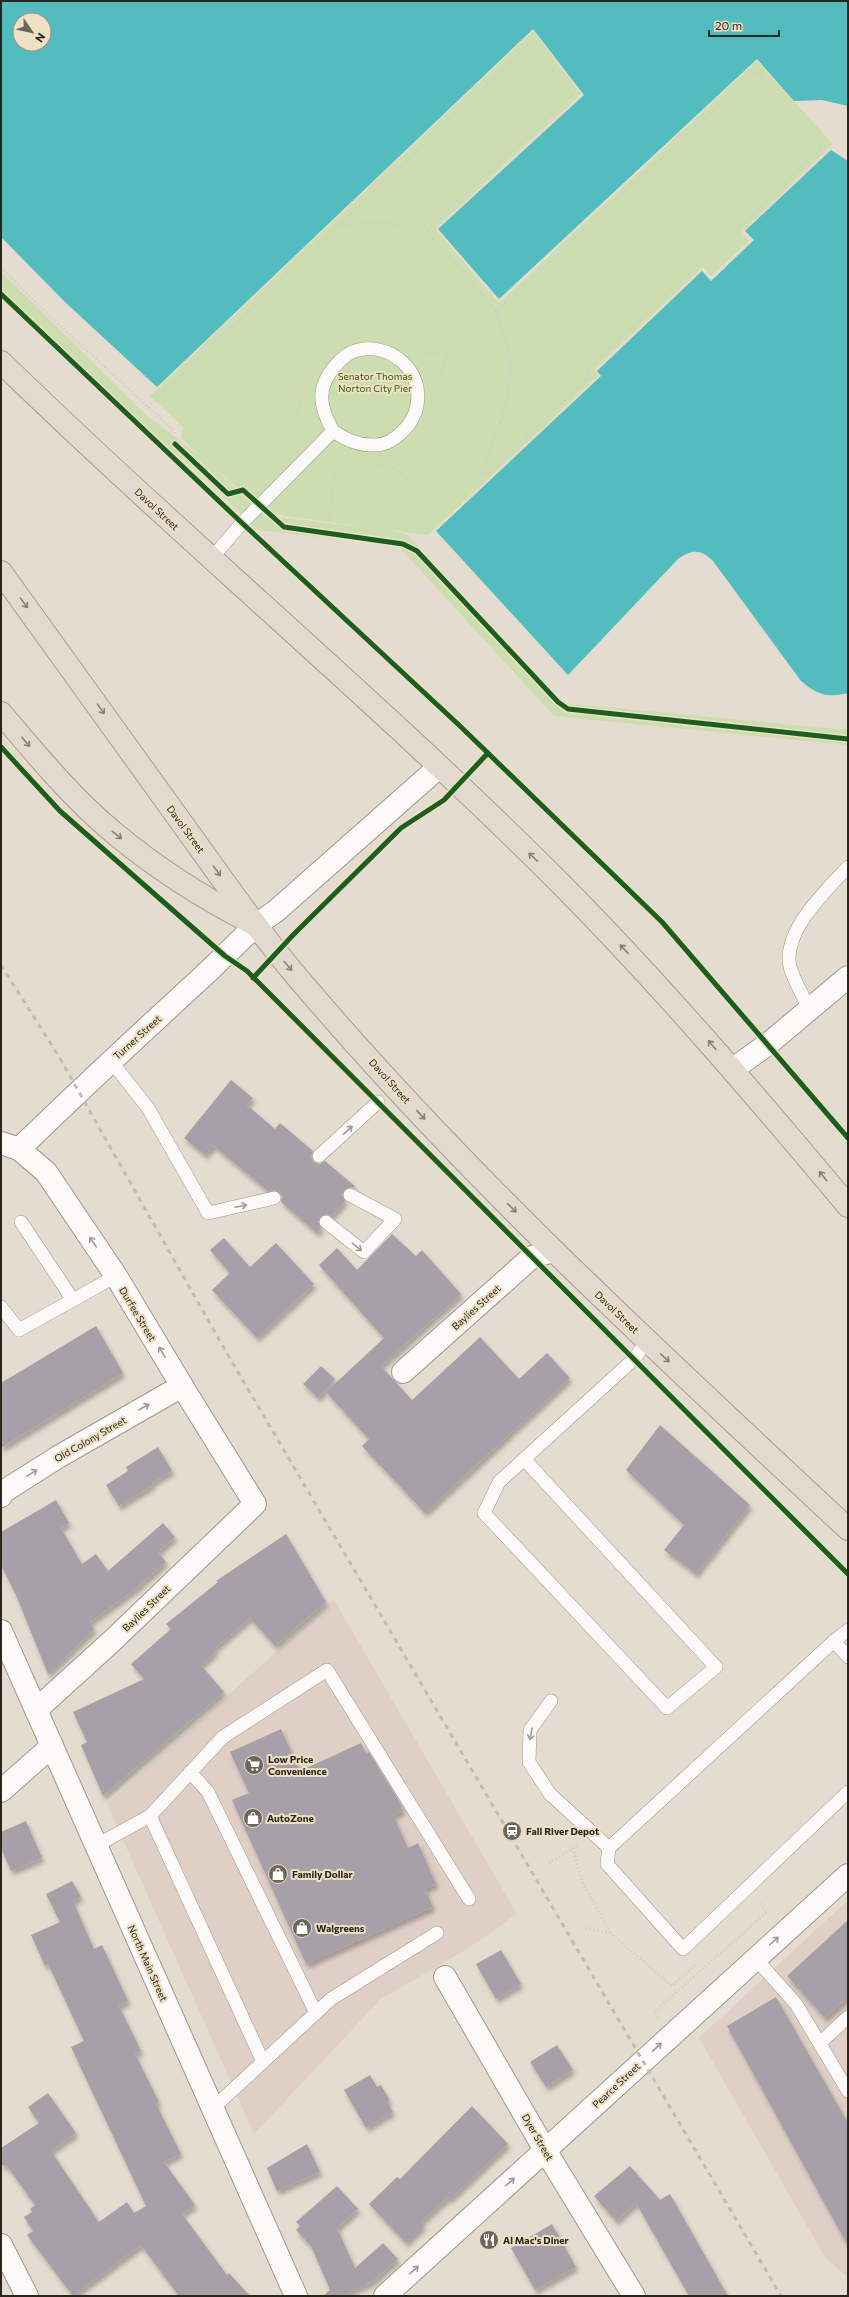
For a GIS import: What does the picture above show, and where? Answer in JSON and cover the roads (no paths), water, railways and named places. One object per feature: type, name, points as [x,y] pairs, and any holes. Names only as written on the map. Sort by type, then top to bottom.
[{"type":"highway","name":"Davol Street","points":[[1,362],[211,559],[439,767],[587,910],[676,1005],[733,1069],[848,1206]]},
{"type":"highway","name":"Davol Street","points":[[1,572],[255,924],[310,992],[406,1100],[554,1251],[647,1341],[848,1529]]},
{"type":"highway","points":[[1,713],[50,771],[113,832],[193,892],[255,924]]},
{"type":"street","name":"Turner Street","points":[[10,1146],[111,1061],[225,956],[255,924],[276,911],[439,767]]},
{"type":"street","points":[[733,1069],[768,1044],[848,977]]},
{"type":"street","name":"Durfee Street","points":[[10,1146],[46,1172],[116,1276],[255,1504]]},
{"type":"street","name":"Baylies Street","points":[[403,1372],[532,1256],[554,1251]]},
{"type":"street","name":"Old Colony Street","points":[[2,1493],[58,1457],[182,1386]]},
{"type":"street","name":"Baylies Street","points":[[36,1710],[112,1641],[255,1504]]},
{"type":"street","name":"North Main Street","points":[[1,1631],[95,1846],[296,2296]]},
{"type":"street","points":[[1,1791],[52,1746]]},
{"type":"street","name":"Pearce Street","points":[[385,2296],[848,1875]]},
{"type":"street","name":"Dyer Street","points":[[445,1977],[545,2150],[634,2296]]},
{"type":"street","points":[[1,2245],[27,2296]]},
{"type":"lane","points":[[368,349],[383,351],[394,355],[406,364],[414,376],[419,392],[418,408],[410,425],[394,439],[377,446],[360,444],[345,439],[333,431],[324,415],[321,395],[324,381],[342,357],[356,350],[368,349]]},
{"type":"lane","points":[[211,559],[259,505],[333,431]]},
{"type":"lane","points":[[809,1009],[790,966],[791,942],[816,900],[848,867]]},
{"type":"lane","points":[[111,1061],[148,1108],[208,1213],[274,1198]]},
{"type":"lane","points":[[319,1156],[378,1102]]},
{"type":"lane","points":[[326,1222],[364,1252],[395,1219],[350,1195]]},
{"type":"lane","points":[[21,1222],[73,1300]]},
{"type":"lane","points":[[1,1306],[19,1330],[116,1276]]},
{"type":"lane","points":[[524,1459],[716,1667],[667,1708],[484,1513],[499,1482],[524,1459],[634,1359],[647,1341]]},
{"type":"lane","points":[[608,1848],[834,1641],[848,1630]]},
{"type":"lane","points":[[834,1641],[848,1657]]},
{"type":"lane","points":[[95,1846],[150,1816],[223,1737],[327,1670],[469,1899]]},
{"type":"lane","points":[[551,1701],[530,1730],[529,1762],[550,1794],[608,1848],[608,1864],[683,1949],[848,1792]]},
{"type":"lane","points":[[190,1772],[208,1792],[316,2013]]},
{"type":"lane","points":[[150,1816],[264,2062]]},
{"type":"lane","points":[[213,2108],[331,1999],[437,1933]]},
{"type":"lane","points":[[755,1958],[796,2004],[848,2091]]},
{"type":"lane","points":[[820,2043],[848,2017]]},
{"type":"water","points":[[1,1],[848,1],[848,106],[822,100],[794,101],[757,59],[499,299],[438,229],[584,95],[533,29],[157,387],[66,303],[1,237]]},
{"type":"water","points":[[831,150],[848,161],[848,693],[834,695],[823,694],[812,689],[801,681],[713,561],[700,552],[688,553],[678,559],[568,675],[436,531],[601,376],[597,371],[702,271],[711,281],[754,240],[745,231]]},
{"type":"railway","points":[[1,965],[58,1055],[225,1350],[781,2296]]},
{"type":"place","name":"Low Price Convenience","points":[[254,1765]]},
{"type":"place","name":"AutoZone","points":[[253,1818]]},
{"type":"place","name":"Fall River Depot","points":[[512,1831]]},
{"type":"place","name":"Family Dollar","points":[[278,1874]]},
{"type":"place","name":"Walgreens","points":[[302,1928]]},
{"type":"place","name":"Al Mac's Diner","points":[[489,2240]]},
{"type":"park label","name":"Senator Thomas Norton City Pier","points":[[375,382]]}]
